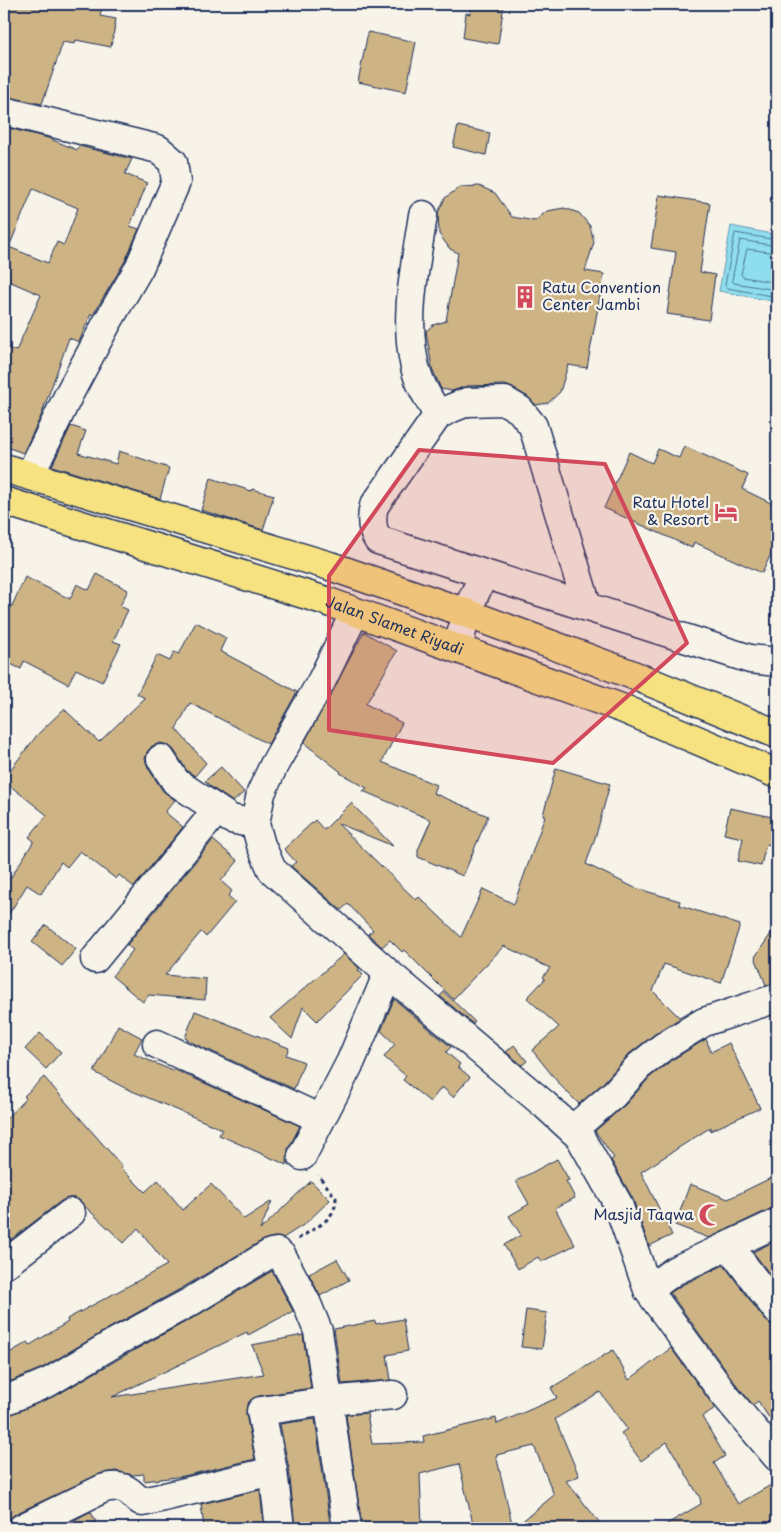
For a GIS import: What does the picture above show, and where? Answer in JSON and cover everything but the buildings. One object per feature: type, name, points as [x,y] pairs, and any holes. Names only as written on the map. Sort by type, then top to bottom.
[{"type":"main road","points":[[4,468],[30,474],[330,566],[466,613],[628,673],[777,734]]},
{"type":"main road","name":"Jalan Slamet Riyadi","points":[[4,501],[323,600],[624,709],[777,774]]},
{"type":"main road","points":[[323,600],[330,566]]},
{"type":"street","points":[[4,111],[158,149],[173,162],[176,182],[139,268],[94,347],[30,474]]},
{"type":"street","points":[[423,214],[412,295],[410,344],[415,368],[421,384],[438,415]]},
{"type":"street","points":[[587,606],[533,426],[520,410],[505,402],[467,402],[438,415],[374,506],[373,533],[378,540],[750,658],[777,662]]},
{"type":"street","points":[[458,649],[466,613],[484,574]]},
{"type":"street","points":[[355,612],[322,680],[261,793],[255,824],[261,845],[272,870],[388,973],[580,1137],[618,1204],[648,1290],[723,1393],[777,1457]]},
{"type":"street","points":[[161,760],[176,782],[217,810],[231,819],[255,824]]},
{"type":"street","points":[[95,959],[217,810]]},
{"type":"street","points":[[302,1156],[351,1061],[388,973]]},
{"type":"street","points":[[572,1130],[614,1094],[639,1066],[663,1047],[704,1022],[777,998]]},
{"type":"street","points":[[157,1044],[321,1119]]},
{"type":"street","points":[[4,1265],[71,1213]]},
{"type":"street","points":[[648,1290],[674,1271],[777,1223]]},
{"type":"street","points":[[729,1246],[777,1310]]},
{"type":"street","points":[[4,1402],[49,1382],[114,1343],[277,1252],[282,1256],[299,1288],[318,1331],[348,1528]]},
{"type":"street","points":[[280,1528],[273,1471],[261,1411],[329,1401],[393,1395]]},
{"type":"street","points":[[22,1528],[102,1489],[112,1486],[123,1488],[143,1502],[273,1471]]},
{"type":"path","points":[[277,1252],[330,1218],[336,1209],[336,1198],[302,1156]]},
{"type":"highlighted area","points":[[419,450],[605,464],[687,643],[553,763],[329,730],[329,576]]},
{"type":"water","points":[[731,226],[777,235],[777,302],[719,291]]},
{"type":"place","name":"Ratu Convention Center Jambi","points":[[525,297]]},
{"type":"place","name":"Ratu Hotel & Resort","points":[[726,512]]},
{"type":"place","name":"Masjid Taqwa","points":[[710,1215]]}]
